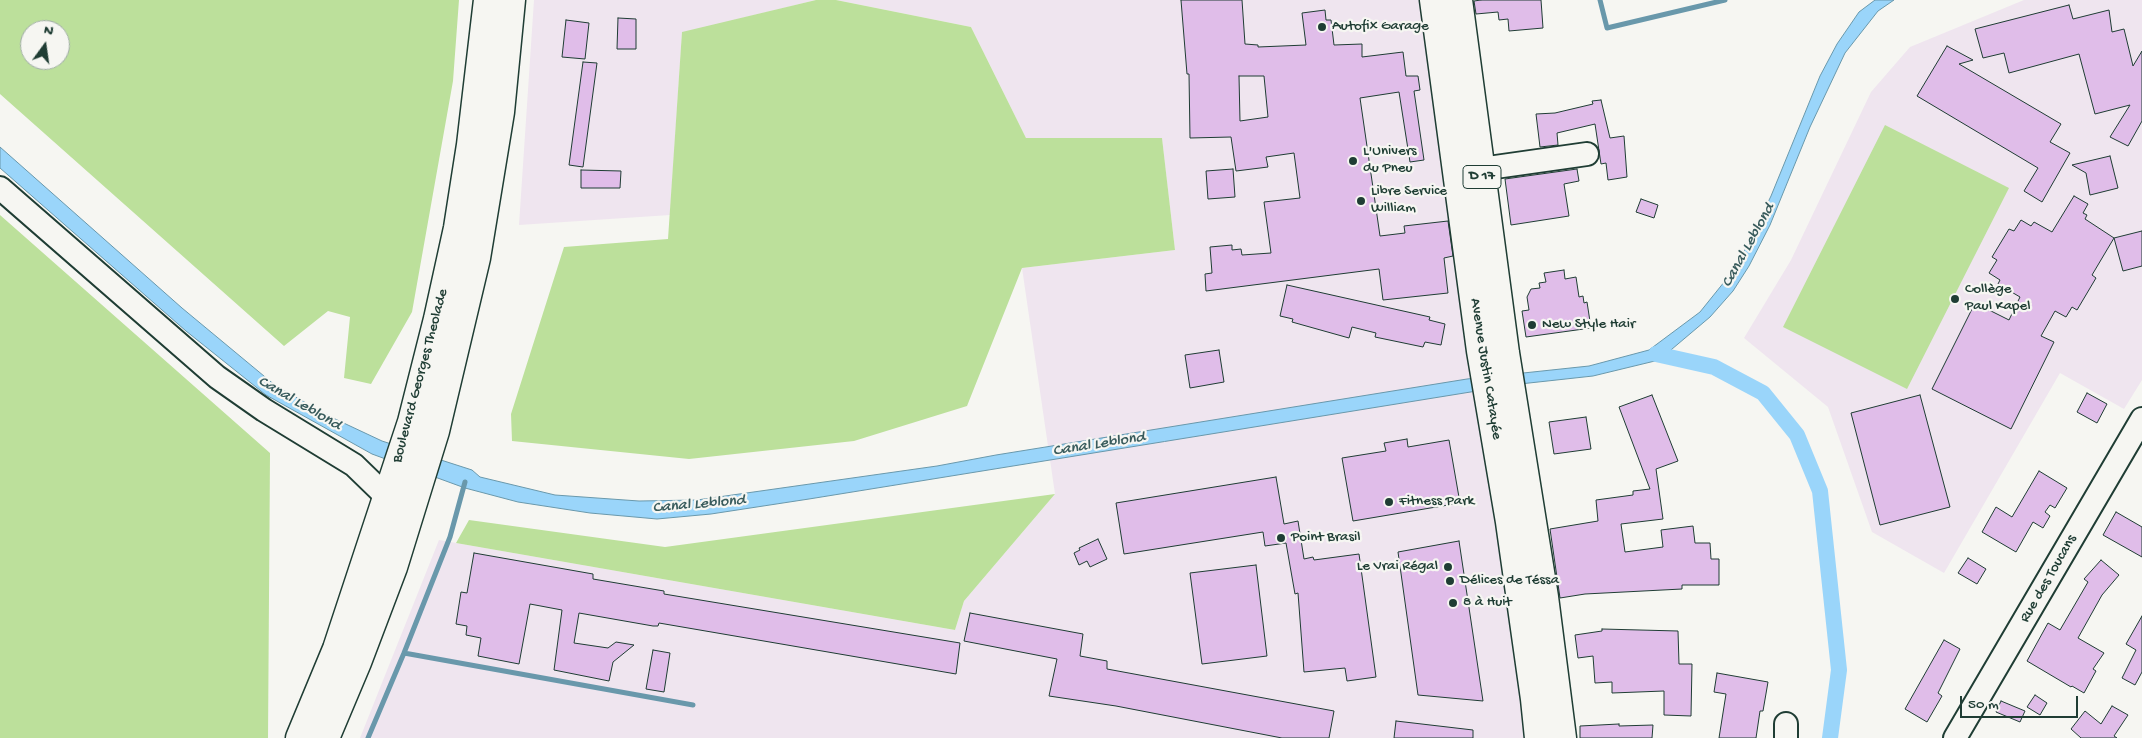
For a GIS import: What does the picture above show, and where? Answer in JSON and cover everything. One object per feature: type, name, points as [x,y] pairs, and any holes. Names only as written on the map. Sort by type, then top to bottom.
[{"type":"main road","name":"Boulevard Georges Theolade","points":[[423,426],[438,319],[458,228],[471,145],[488,0]]},
{"type":"main road","name":"Boulevard Georges Theolade","points":[[325,738],[357,662],[393,567],[409,473],[476,258],[500,112],[511,0]]},
{"type":"main road","name":"Avenue Justin Catayée","points":[[1434,0],[1500,401],[1510,522],[1539,738]]},
{"type":"main road","name":"Avenue Justin Catayée","points":[[1458,0],[1481,168],[1493,355]]},
{"type":"main road","name":"Avenue Justin Catayée","points":[[1500,401],[1544,597],[1562,738]]},
{"type":"main road","name":"Boulevard Georges Theolade","points":[[300,738],[337,649],[388,498],[409,473]]},
{"type":"street","points":[[1481,168],[1588,154]]},
{"type":"street","points":[[0,188],[217,377],[264,410],[354,465],[388,498]]},
{"type":"street","name":"Rue des Toucans","points":[[1955,738],[2142,419]]},
{"type":"shaded area","points":[[534,0],[816,0],[682,33],[670,215],[519,225]]},
{"type":"shaded area","points":[[836,0],[1423,0],[1529,738],[360,738],[439,540],[955,630],[964,601],[1055,494],[1022,268],[1175,250],[1162,139],[1026,138],[971,27]]},
{"type":"shaded area","name":"Collège Paul Kapel","points":[[2024,0],[2142,0],[2142,380],[2124,409],[2060,373],[1944,573],[1872,532],[1828,407],[1744,338],[1791,260],[1871,92],[1910,47]]},
{"type":"green space","points":[[0,0],[459,0],[453,81],[412,312],[371,384],[344,378],[350,317],[328,311],[284,346],[0,94]]},
{"type":"green space","points":[[816,0],[836,0],[971,27],[1026,138],[1162,138],[1175,250],[1022,268],[967,406],[854,441],[689,459],[512,441],[511,414],[564,247],[668,239],[682,32]]},
{"type":"green space","points":[[1885,125],[2009,188],[1907,389],[1783,327]]},
{"type":"green space","points":[[0,215],[270,453],[268,738],[0,738]]},
{"type":"green space","points":[[1055,494],[964,601],[955,630],[456,543],[469,520],[665,547]]},
{"type":"water","name":"Canal Leblond","points":[[1875,0],[1894,0],[1878,11],[1845,53],[1810,127],[1770,225],[1749,266],[1733,291],[1710,317],[1659,360],[1593,376],[1520,384],[711,514],[657,519],[590,513],[518,502],[465,488],[372,454],[266,395],[186,331],[0,168],[0,147],[182,308],[276,386],[333,418],[382,441],[472,470],[480,477],[555,495],[639,501],[697,500],[937,466],[1467,379],[1589,366],[1649,350],[1700,312],[1737,266],[1771,196],[1820,76],[1837,44],[1859,12]]},
{"type":"building","points":[[1181,0],[1242,0],[1245,44],[1258,45],[1258,47],[1306,45],[1302,13],[1325,10],[1326,20],[1331,20],[1334,45],[1362,44],[1362,57],[1403,52],[1406,76],[1418,76],[1420,90],[1414,91],[1424,160],[1410,162],[1399,92],[1360,98],[1380,236],[1405,233],[1404,226],[1448,221],[1453,256],[1444,258],[1448,293],[1383,300],[1379,269],[1206,291],[1205,274],[1212,273],[1210,247],[1232,245],[1232,250],[1241,249],[1242,255],[1271,253],[1264,202],[1300,198],[1294,153],[1266,157],[1268,167],[1236,171],[1231,137],[1190,138],[1189,74],[1187,74]],"holes":[[[1239,76],[1264,76],[1268,117],[1240,121]]]},
{"type":"building","points":[[1541,0],[1543,28],[1509,31],[1508,19],[1499,20],[1498,12],[1476,14],[1474,1]]},
{"type":"building","points":[[2069,5],[2073,19],[2109,10],[2112,32],[2124,29],[2133,66],[2142,51],[2142,121],[2128,146],[2110,137],[2130,105],[2095,114],[2079,54],[2009,73],[2004,53],[1983,58],[1975,29]]},
{"type":"building","points":[[618,18],[636,19],[636,49],[617,49]]},
{"type":"building","points":[[566,20],[589,23],[585,59],[562,57]]},
{"type":"building","points":[[1947,46],[1973,60],[1959,64],[2061,124],[2050,142],[2070,153],[2042,202],[2024,191],[2038,168],[1917,96]]},
{"type":"building","points":[[583,62],[597,63],[583,167],[569,165]]},
{"type":"building","points":[[1601,100],[1610,138],[1624,136],[1627,177],[1608,180],[1606,163],[1601,164],[1595,124],[1557,133],[1558,145],[1540,147],[1536,114],[1555,113],[1593,104],[1592,101]]},
{"type":"building","points":[[2110,156],[2118,188],[2090,195],[2086,173],[2072,165]]},
{"type":"building","points":[[1233,169],[1235,197],[1208,199],[1206,171]]},
{"type":"building","points":[[1577,169],[1579,181],[1564,184],[1569,216],[1511,225],[1505,179]]},
{"type":"building","points":[[581,170],[621,171],[620,188],[581,188]]},
{"type":"building","points":[[2074,196],[2088,204],[2083,213],[2087,215],[2085,219],[2114,238],[2092,275],[2096,278],[2077,310],[2072,307],[2066,317],[2055,311],[2041,336],[2054,342],[2011,429],[1932,389],[1975,303],[2009,320],[2020,297],[1998,284],[2000,280],[1989,273],[1997,260],[1992,257],[2009,229],[2014,231],[2021,220],[2031,226],[2034,222],[2052,232]]},
{"type":"building","points":[[1641,199],[1658,205],[1654,218],[1636,212]]},
{"type":"building","points":[[2142,231],[2142,266],[2123,271],[2114,238]]},
{"type":"building","points":[[1564,270],[1565,279],[1576,277],[1579,297],[1583,296],[1584,303],[1587,302],[1591,328],[1526,337],[1522,311],[1529,310],[1527,297],[1531,289],[1540,288],[1539,283],[1546,282],[1544,273]]},
{"type":"building","points":[[1287,285],[1430,317],[1429,320],[1445,324],[1441,345],[1425,342],[1423,347],[1375,337],[1376,333],[1352,327],[1349,338],[1292,322],[1293,319],[1280,316]]},
{"type":"building","points":[[1219,350],[1224,382],[1190,388],[1185,355]]},
{"type":"building","points":[[2087,393],[2107,404],[2097,423],[2077,412]]},
{"type":"building","points":[[1652,395],[1678,461],[1656,469],[1663,519],[1621,524],[1625,552],[1663,547],[1661,530],[1693,526],[1695,543],[1710,543],[1711,559],[1719,559],[1719,585],[1682,585],[1682,589],[1585,594],[1560,598],[1550,529],[1598,521],[1596,500],[1633,495],[1633,491],[1650,489],[1619,407]]},
{"type":"building","points":[[1920,395],[1950,507],[1880,525],[1851,413]]},
{"type":"building","points":[[1586,417],[1591,449],[1554,454],[1549,422]]},
{"type":"building","points":[[1407,439],[1408,447],[1449,440],[1460,503],[1353,521],[1342,458],[1386,451],[1384,443]]},
{"type":"building","points":[[2039,471],[2067,488],[2055,508],[2050,505],[2045,512],[2050,516],[2043,528],[2033,522],[2016,552],[1982,532],[1996,507],[2012,517]]},
{"type":"building","points":[[1276,477],[1284,524],[1298,521],[1304,559],[1313,557],[1314,560],[1359,554],[1376,677],[1347,681],[1345,668],[1304,672],[1298,593],[1295,594],[1286,543],[1265,546],[1263,532],[1124,554],[1116,503]]},
{"type":"building","points":[[2116,512],[2142,527],[2142,557],[2103,535]]},
{"type":"building","points":[[1098,539],[1107,559],[1090,567],[1087,561],[1079,565],[1074,553],[1080,550],[1079,548]]},
{"type":"building","points":[[1459,541],[1483,701],[1418,695],[1398,552]]},
{"type":"building","points":[[474,553],[593,574],[593,579],[664,591],[664,594],[960,643],[956,674],[659,623],[658,626],[653,626],[579,613],[574,643],[608,648],[616,642],[634,645],[613,662],[609,681],[554,670],[562,610],[530,604],[519,664],[478,656],[481,638],[466,635],[467,626],[456,624],[461,592],[467,593]]},
{"type":"building","points":[[1968,558],[1986,569],[1977,584],[1958,573]]},
{"type":"building","points":[[2101,560],[2119,575],[2102,595],[2078,638],[2104,653],[2093,669],[2096,671],[2084,693],[2027,661],[2048,623],[2060,630],[2088,582],[2084,579]]},
{"type":"building","points":[[1256,565],[1267,656],[1202,664],[1190,573]]},
{"type":"building","points":[[970,613],[1083,634],[1080,656],[1107,661],[1107,669],[1334,711],[1329,738],[1282,738],[1116,706],[1049,696],[1057,659],[964,641]]},
{"type":"building","points":[[2142,616],[2142,672],[2135,685],[2122,678],[2136,650],[2126,644]]},
{"type":"building","points":[[1602,629],[1678,631],[1679,664],[1692,664],[1691,716],[1664,715],[1664,691],[1612,693],[1612,682],[1595,683],[1593,656],[1578,658],[1575,635],[1602,631]]},
{"type":"building","points":[[1944,640],[1960,649],[1938,693],[1942,696],[1927,722],[1905,709]]},
{"type":"building","points":[[653,650],[670,653],[664,692],[646,689]]},
{"type":"building","points":[[1717,673],[1768,682],[1763,711],[1760,711],[1756,738],[1719,738],[1726,694],[1714,692]]},
{"type":"building","points":[[2035,695],[2047,703],[2040,715],[2027,707]]},
{"type":"building","points":[[2001,701],[2025,711],[2020,722],[1996,712]]},
{"type":"building","points":[[2112,706],[2128,715],[2114,736],[2117,738],[2081,738],[2071,729],[2085,711],[2101,724]]},
{"type":"building","points":[[1396,721],[1473,730],[1473,738],[1394,738]]},
{"type":"building","points":[[1619,724],[1619,726],[1653,725],[1652,738],[1580,738],[1580,726]]},
{"type":"waterway","points":[[1600,0],[1607,28],[1725,0]]},
{"type":"waterway","points":[[1656,354],[1714,367],[1763,393],[1797,435],[1820,491],[1839,670],[1830,738]]},
{"type":"waterway","points":[[368,738],[450,537],[465,482]]},
{"type":"waterway","points":[[404,653],[693,705]]},
{"type":"place","name":"Autofix Garage","points":[[1322,27]]},
{"type":"place","name":"L'Univers du Pneu","points":[[1353,161]]},
{"type":"place","name":"Libre Service William","points":[[1361,201]]},
{"type":"place","name":"Collège Paul Kapel","points":[[1955,299]]},
{"type":"place","name":"New Style Hair","points":[[1532,325]]},
{"type":"place","name":"Fitness Park","points":[[1389,502]]},
{"type":"place","name":"Point Brasil","points":[[1281,538]]},
{"type":"place","name":"Le Vrai Régal","points":[[1448,567]]},
{"type":"place","name":"Délices de Téssa","points":[[1450,581]]},
{"type":"place","name":"8 à Huit","points":[[1453,603]]}]
